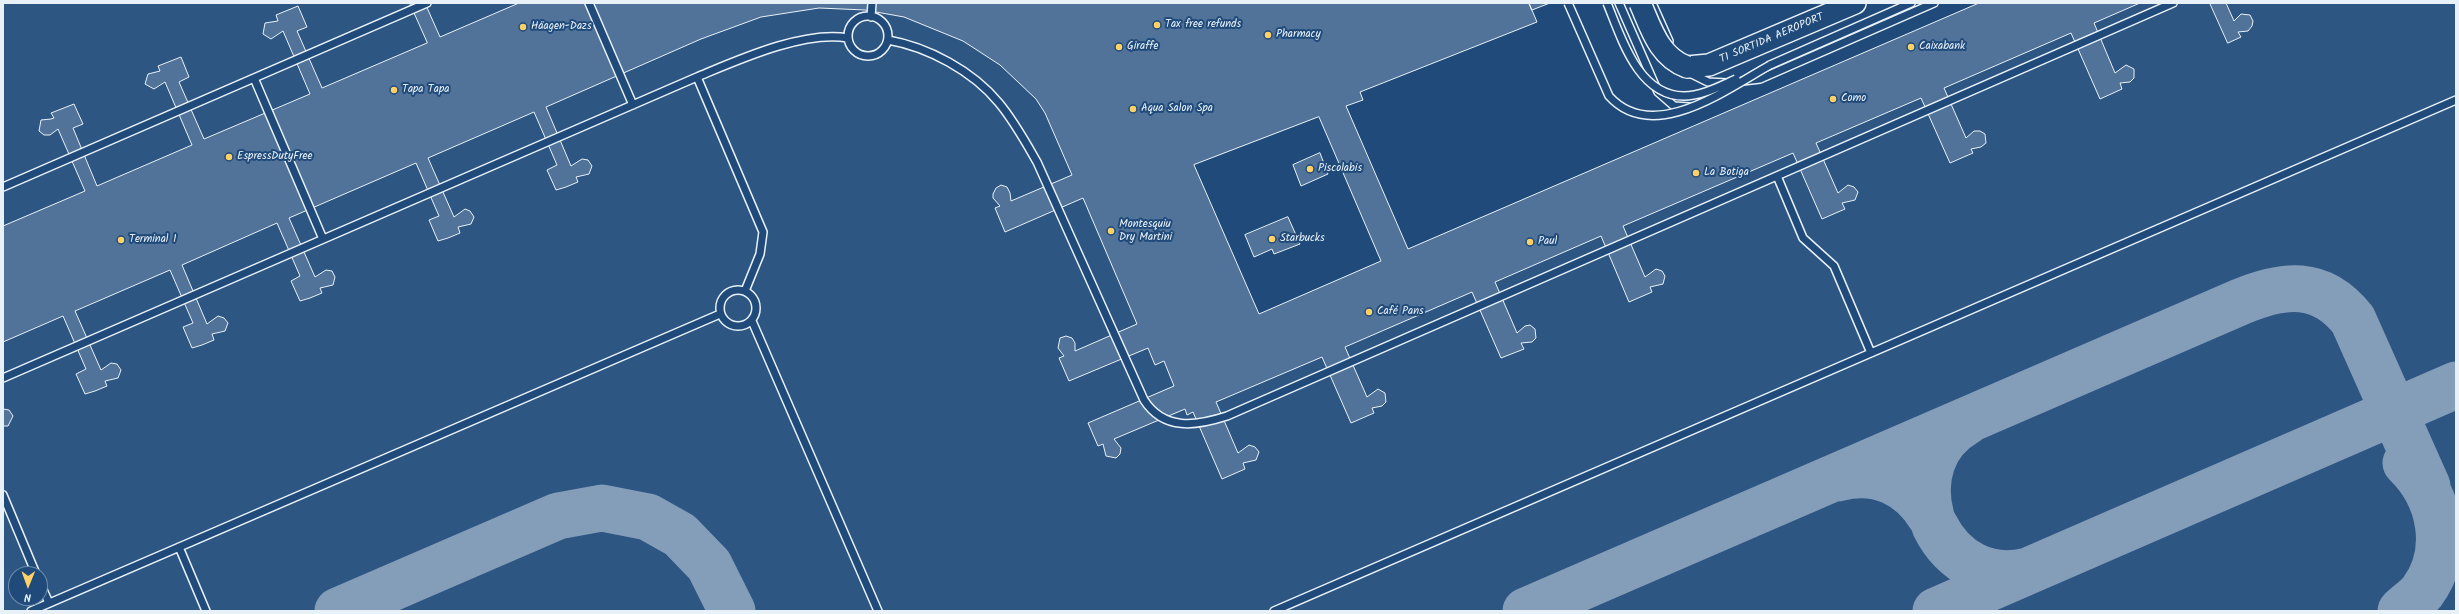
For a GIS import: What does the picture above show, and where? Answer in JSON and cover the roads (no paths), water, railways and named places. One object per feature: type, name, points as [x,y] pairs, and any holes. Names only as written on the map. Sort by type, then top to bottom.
[{"type":"main road","name":"T1 SORTIDA AEROPORT","points":[[1640,3],[1664,53],[1675,62],[1688,67],[1709,65],[1855,3]]},
{"type":"lane","points":[[3,187],[427,3]]},
{"type":"lane","points":[[589,3],[633,105]]},
{"type":"lane","points":[[871,17],[872,3]]},
{"type":"lane","points":[[1568,3],[1606,90],[1617,105],[1630,112],[1657,115],[1680,112],[1702,102],[1770,65]]},
{"type":"lane","points":[[1606,3],[1627,51],[1647,80],[1671,94],[1684,96],[1699,94],[1770,65],[1911,3]]},
{"type":"lane","points":[[1619,3],[1658,92],[1668,103],[1681,107],[1695,106],[1934,3]]},
{"type":"lane","points":[[1652,3],[1676,58],[1690,74],[1708,82],[1720,83],[1760,79]]},
{"type":"lane","points":[[888,40],[899,42],[941,58],[971,77],[1002,107],[1016,125],[1037,162],[1144,400],[1150,409],[1159,417],[1184,425],[1197,424],[1227,416],[2173,3]]},
{"type":"lane","points":[[871,17],[882,22],[887,30],[888,40],[882,51],[869,56],[854,51],[848,38],[852,24],[859,18],[871,17]]},
{"type":"lane","points":[[3,378],[697,77],[766,49],[806,40],[848,38]]},
{"type":"lane","points":[[697,77],[763,232],[760,254],[745,291]]},
{"type":"lane","points":[[254,78],[323,239]]},
{"type":"lane","points":[[1274,611],[2456,100]]},
{"type":"lane","points":[[1777,176],[1803,238],[1834,266],[1871,353]]},
{"type":"lane","points":[[736,290],[745,291],[751,295],[756,304],[755,315],[752,321],[740,327],[733,326],[723,319],[720,314],[720,302],[724,296],[736,290]]},
{"type":"lane","points":[[32,611],[720,314]]},
{"type":"lane","points":[[752,321],[878,611]]},
{"type":"lane","points":[[3,495],[33,566]]},
{"type":"lane","points":[[179,547],[206,611]]},
{"type":"place","name":"Tax free refunds","points":[[1157,25]]},
{"type":"place","name":"Häagen-Dazs","points":[[523,27]]},
{"type":"place","name":"Pharmacy","points":[[1268,35]]},
{"type":"place","name":"Giraffe","points":[[1119,47]]},
{"type":"place","name":"Caixabank","points":[[1911,47]]},
{"type":"place","name":"Tapa Tapa","points":[[394,90]]},
{"type":"place","name":"Como","points":[[1833,99]]},
{"type":"place","name":"Aqua Salon Spa","points":[[1133,109]]},
{"type":"place","name":"EspressDutyFree","points":[[229,157]]},
{"type":"place","name":"Piscolabis","points":[[1310,169]]},
{"type":"place","name":"La Botiga","points":[[1696,173]]},
{"type":"place","name":"Montesquiu Dry Martini","points":[[1111,231]]},
{"type":"place","name":"Starbucks","points":[[1272,239]]},
{"type":"place","name":"Terminal 1","points":[[121,240]]},
{"type":"place","name":"Paul","points":[[1530,242]]},
{"type":"place","name":"Café Pans","points":[[1369,312]]}]
